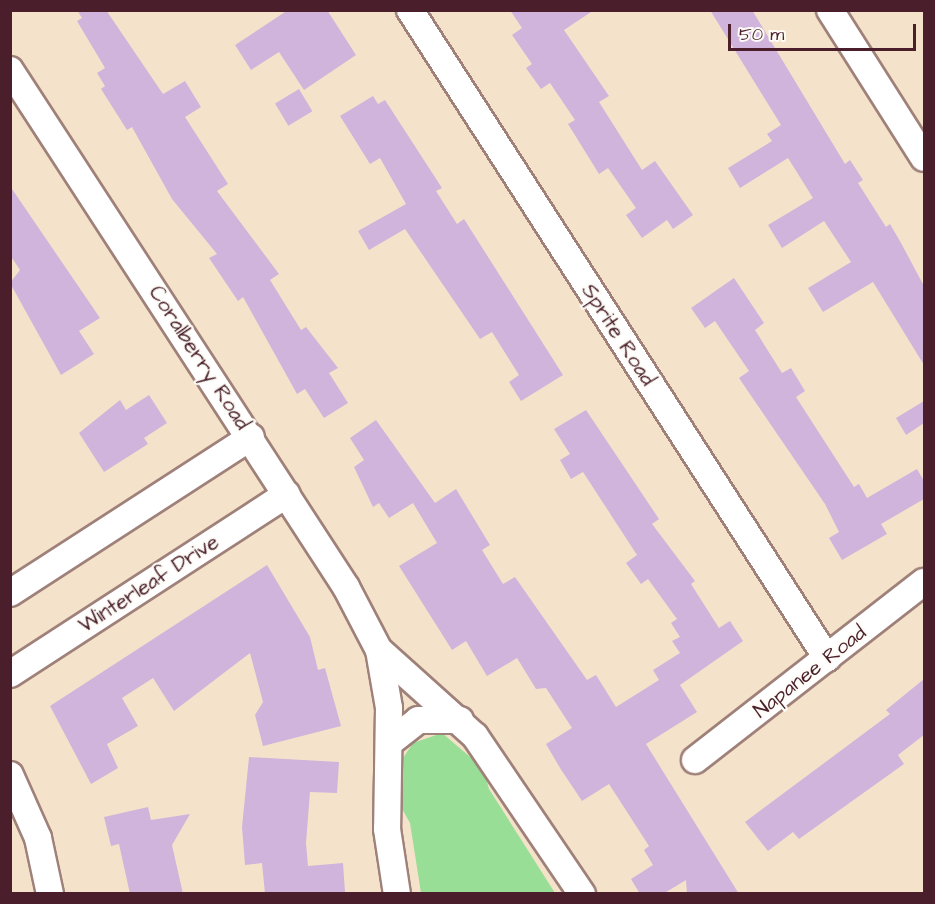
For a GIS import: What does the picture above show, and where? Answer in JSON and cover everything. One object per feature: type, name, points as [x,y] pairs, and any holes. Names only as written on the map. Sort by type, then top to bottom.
[{"type":"street","points":[[830,10],[924,158]]},
{"type":"street","name":"Sprite Road","points":[[412,11],[828,658]]},
{"type":"street","name":"Coralberry Road","points":[[10,70],[251,437],[379,650],[460,720],[504,772],[582,894]]},
{"type":"street","points":[[10,593],[251,437]]},
{"type":"street","name":"Winterleaf Drive","points":[[10,674],[287,494]]},
{"type":"street","name":"Napanee Road","points":[[695,760],[924,582]]},
{"type":"street","name":"Coralberry Road","points":[[379,650],[389,743],[385,795],[397,894]]},
{"type":"street","points":[[389,743],[418,720],[460,720]]},
{"type":"street","points":[[10,775],[38,838],[50,894]]},
{"type":"green space","points":[[442,733],[483,768],[489,789],[555,893],[421,893],[410,823],[400,805],[403,758],[413,743]]},
{"type":"building","points":[[77,10],[106,10],[163,94],[185,81],[201,107],[185,117],[228,184],[217,191],[279,274],[270,280],[301,330],[306,327],[338,368],[329,373],[348,403],[324,418],[305,389],[297,394],[243,297],[238,301],[209,258],[217,254],[172,199],[132,127],[127,130],[101,89],[105,86],[97,73],[105,68],[77,21],[82,18]]},
{"type":"building","points":[[288,10],[327,10],[356,55],[304,90],[279,52],[251,70],[235,45]]},
{"type":"building","points":[[510,10],[594,10],[564,30],[609,96],[599,102],[642,170],[655,161],[693,215],[673,229],[667,220],[642,238],[626,215],[636,208],[608,168],[599,174],[568,124],[575,120],[550,83],[541,89],[526,68],[532,64],[512,35],[522,28]]},
{"type":"building","points":[[710,10],[752,10],[845,164],[850,160],[863,180],[858,183],[886,227],[890,224],[924,286],[924,365],[873,282],[823,312],[808,288],[851,262],[824,221],[782,248],[768,225],[813,198],[788,158],[740,188],[728,168],[772,141],[767,134],[781,125]]},
{"type":"building","points":[[299,89],[312,111],[288,126],[275,103]]},
{"type":"building","points":[[373,96],[378,104],[385,100],[442,188],[436,191],[457,224],[464,219],[563,375],[521,401],[509,382],[519,375],[492,332],[480,339],[405,229],[369,250],[358,231],[406,204],[380,158],[370,164],[340,116]]},
{"type":"building","points":[[10,186],[100,318],[79,331],[94,354],[61,375],[10,283],[20,270],[10,255]]},
{"type":"building","points":[[734,278],[764,323],[755,330],[782,373],[791,368],[805,391],[796,397],[854,487],[859,484],[867,498],[917,469],[924,481],[924,499],[881,524],[887,534],[842,560],[829,538],[839,532],[825,504],[739,378],[749,371],[715,321],[705,328],[691,308]]},
{"type":"building","points":[[149,395],[167,423],[144,438],[148,444],[104,472],[79,433],[120,400],[126,410]]},
{"type":"building","points":[[924,401],[924,423],[906,435],[896,418]]},
{"type":"building","points":[[586,410],[659,519],[652,524],[695,581],[691,584],[719,628],[730,621],[743,641],[680,685],[697,712],[646,744],[739,894],[687,894],[686,880],[663,894],[640,894],[631,879],[653,865],[644,850],[649,846],[609,784],[582,801],[560,768],[546,744],[572,728],[546,688],[536,689],[517,658],[487,676],[466,641],[452,650],[399,566],[437,543],[413,503],[389,518],[379,503],[373,507],[354,467],[364,460],[350,438],[376,420],[435,503],[456,489],[490,545],[482,550],[503,584],[515,577],[587,680],[596,675],[616,707],[659,680],[653,670],[680,653],[672,641],[680,637],[671,623],[677,619],[648,579],[641,584],[626,563],[637,555],[583,472],[571,479],[560,460],[570,454],[554,429]]},
{"type":"building","points":[[267,565],[310,637],[318,670],[325,668],[341,726],[263,746],[255,715],[263,702],[250,653],[174,711],[153,678],[122,698],[138,726],[107,744],[118,768],[91,784],[50,706]]},
{"type":"building","points":[[924,679],[924,735],[898,755],[904,764],[799,839],[793,832],[768,851],[745,822],[890,714],[886,710]]},
{"type":"building","points":[[249,757],[339,762],[337,793],[310,792],[306,843],[308,866],[343,863],[345,892],[265,894],[262,863],[245,865],[242,827]]},
{"type":"building","points":[[148,807],[151,820],[190,814],[172,845],[183,894],[130,894],[119,844],[111,846],[104,817]]}]
